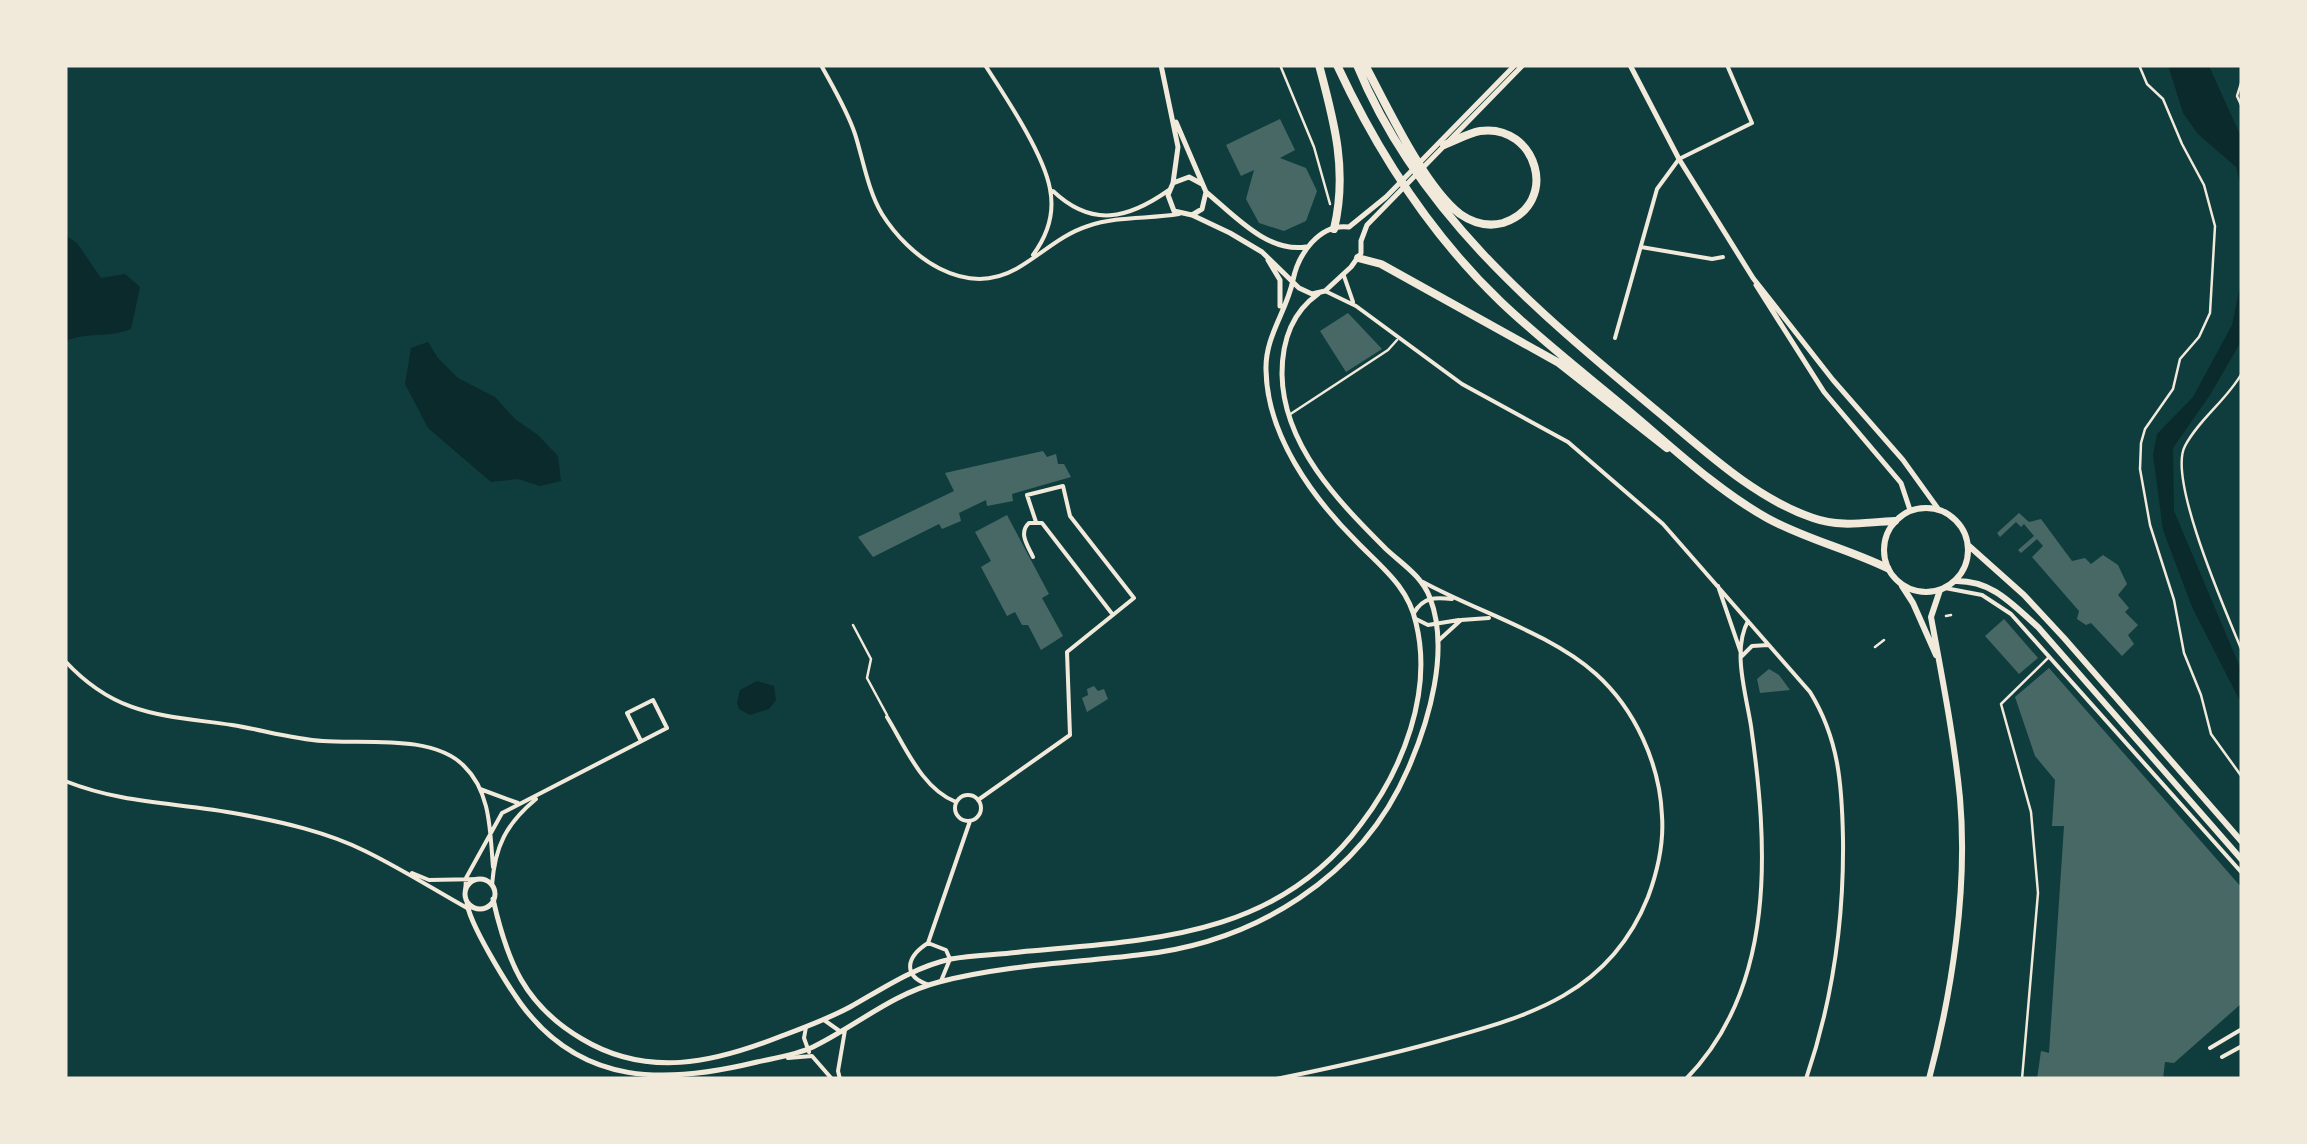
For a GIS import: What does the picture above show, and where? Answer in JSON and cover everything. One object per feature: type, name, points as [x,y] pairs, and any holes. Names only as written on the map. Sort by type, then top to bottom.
[{"type":"highway","points":[[1319,65],[1342,160],[1334,228]]},
{"type":"highway","points":[[1337,65],[1393,171],[1462,260],[1500,301],[1688,460],[1766,518],[1887,568]]},
{"type":"highway","points":[[1358,65],[1403,154],[1454,224],[1558,328],[1707,452],[1764,494],[1808,517],[1831,524],[1852,526],[1895,520]]},
{"type":"highway","points":[[1365,65],[1402,134],[1456,211],[1482,224],[1497,225],[1514,219],[1533,202],[1538,178],[1536,165],[1520,142],[1505,133],[1478,131],[1444,146]]},
{"type":"highway","points":[[1358,258],[1381,264],[1532,346],[1594,389],[1655,440],[1688,460]]},
{"type":"main road","points":[[1902,586],[1912,590],[1943,589],[1955,581],[1968,558],[1968,545],[1954,517],[1924,507],[1910,510],[1895,520],[1886,535],[1883,552],[1887,568],[1914,603],[1939,661]]},
{"type":"main road","points":[[1968,545],[2024,595],[2064,638],[2242,842]]},
{"type":"main road","points":[[1955,581],[1986,584],[2038,627],[2242,860]]},
{"type":"main road","points":[[1929,1079],[1948,992],[1961,874],[1960,802],[1931,616],[1943,589]]},
{"type":"street","points":[[821,65],[854,128],[880,211],[906,246],[929,264],[954,275],[980,280],[1015,270],[1058,239],[1089,225],[1192,215],[1262,252],[1298,288],[1356,306]]},
{"type":"street","points":[[985,65],[1028,137],[1050,188],[1047,232],[1030,259]]},
{"type":"street","points":[[1161,65],[1178,147],[1168,201],[1179,214]]},
{"type":"street","points":[[1276,1079],[1386,1056],[1518,1019],[1577,988],[1621,947],[1638,922],[1662,849],[1662,800],[1651,758],[1627,708],[1599,676],[1546,640],[1420,580],[1346,509],[1303,449],[1282,392],[1284,345],[1303,305],[1344,276],[1358,258],[1367,226],[1388,199],[1515,65]]},
{"type":"street","points":[[1431,155],[1523,65]]},
{"type":"street","points":[[1630,65],[1679,159],[1753,278],[1833,380],[1904,460],[1940,510]]},
{"type":"street","points":[[1615,338],[1658,189],[1679,159],[1752,123],[1727,65]]},
{"type":"street","points":[[1171,110],[1205,189],[1202,209],[1192,215]]},
{"type":"street","points":[[1050,188],[1079,210],[1113,216],[1129,214],[1189,177],[1269,240],[1290,249],[1308,246]]},
{"type":"street","points":[[65,660],[104,694],[148,714],[296,738],[418,746],[458,761],[480,789],[490,832],[494,899],[506,953],[528,990],[554,1020],[599,1050],[650,1064],[678,1065],[735,1054],[806,1027],[910,974],[950,959],[1159,939],[1221,923],[1274,900],[1342,848],[1396,768],[1411,727],[1420,684],[1420,642],[1415,616],[1404,591],[1319,498],[1274,421],[1266,370],[1279,314],[1295,267],[1308,246],[1334,228],[1349,227],[1388,199]]},
{"type":"street","points":[[1349,227],[1361,241]]},
{"type":"street","points":[[1642,248],[1712,259],[1722,256]]},
{"type":"street","points":[[1262,252],[1280,280],[1279,314]]},
{"type":"street","points":[[1344,276],[1356,306],[1398,339],[1462,384],[1568,442],[1646,507],[1716,582],[1822,711],[1838,758],[1842,789],[1844,902],[1824,1027],[1806,1079]]},
{"type":"street","points":[[1753,278],[1824,392],[1900,483],[1910,510]]},
{"type":"street","points":[[1288,416],[1388,350],[1398,339]]},
{"type":"street","points":[[978,800],[1070,734],[1067,652],[1134,598],[1070,516],[1063,486],[1028,495],[1036,522]]},
{"type":"street","points":[[1032,557],[1023,533],[1028,523],[1042,523],[1113,614]]},
{"type":"street","points":[[640,741],[626,714],[653,700],[667,728],[502,813],[466,878],[469,906],[529,1014],[578,1055],[618,1070],[681,1078],[809,1053],[870,1011],[929,985],[1063,960],[1167,951],[1262,921],[1307,894],[1359,848],[1400,787],[1423,731],[1436,662],[1436,624],[1430,598],[1420,580]]},
{"type":"street","points":[[1716,582],[1742,656]]},
{"type":"street","points":[[1943,589],[1995,601],[2050,656],[2242,873]]},
{"type":"street","points":[[1415,616],[1418,606],[1430,598],[1457,600]]},
{"type":"street","points":[[1415,616],[1422,624],[1494,618]]},
{"type":"street","points":[[1436,644],[1461,620]]},
{"type":"street","points":[[1686,1079],[1706,1059],[1730,1022],[1746,985],[1756,932],[1762,850],[1757,768],[1742,656],[1748,621]]},
{"type":"street","points":[[853,625],[870,659],[867,678],[887,716],[920,772],[938,792],[956,802]]},
{"type":"street","points":[[1742,656],[1752,646],[1768,644]]},
{"type":"street","points":[[2022,1079],[2037,882],[2031,812],[2000,704],[2050,656]]},
{"type":"street","points":[[65,781],[97,794],[135,802],[238,814],[320,833],[428,880],[481,879],[492,885]]},
{"type":"street","points":[[480,789],[518,803]]},
{"type":"street","points":[[956,802],[966,794],[978,800]]},
{"type":"street","points":[[493,867],[502,835],[539,796]]},
{"type":"street","points":[[956,802],[956,814],[962,820],[970,820],[980,813],[978,800]]},
{"type":"street","points":[[910,974],[912,956],[928,943],[970,820]]},
{"type":"street","points":[[403,870],[469,906],[485,908],[494,899]]},
{"type":"street","points":[[465,894],[468,884],[481,879]]},
{"type":"street","points":[[928,943],[946,950],[950,959],[940,982]]},
{"type":"street","points":[[910,974],[929,985]]},
{"type":"street","points":[[823,1019],[843,1030]]},
{"type":"street","points":[[806,1027],[809,1053],[832,1079]]},
{"type":"street","points":[[2210,1048],[2242,1029]]},
{"type":"street","points":[[840,1079],[843,1030]]},
{"type":"street","points":[[2222,1058],[2242,1046]]},
{"type":"path","points":[[1280,65],[1314,148],[1328,202],[1338,210]]},
{"type":"path","points":[[2139,65],[2147,84],[2164,99],[2204,184],[2215,226],[2214,300],[2210,313],[2199,337],[2180,359],[2173,389],[2145,429],[2140,469],[2150,525],[2174,600],[2184,653],[2211,734],[2242,777]]},
{"type":"path","points":[[2242,80],[2237,96],[2242,107]]},
{"type":"path","points":[[2242,373],[2185,446],[2180,462],[2200,544],[2242,651]]},
{"type":"path","points":[[1875,647],[1884,640]]},
{"type":"water","points":[[2168,65],[2209,66],[2242,139],[2242,192],[2236,167],[2198,134],[2183,113]]},
{"type":"water","points":[[65,235],[77,243],[101,278],[125,274],[140,287],[131,329],[65,341]]},
{"type":"water","points":[[2242,276],[2242,340],[2173,448],[2174,511],[2242,672],[2242,705],[2192,607],[2163,530],[2153,455],[2157,434],[2193,397],[2232,325]]},
{"type":"water","points":[[428,342],[458,378],[495,397],[515,419],[538,435],[558,456],[561,481],[540,486],[518,479],[491,482],[428,428],[405,384],[411,348]]},
{"type":"water","points":[[757,681],[774,686],[776,700],[769,709],[750,715],[739,709],[737,703],[740,690]]},
{"type":"building","points":[[1280,119],[1295,150],[1280,158],[1306,168],[1317,191],[1306,221],[1284,231],[1259,223],[1246,199],[1254,170],[1241,176],[1226,145]]},
{"type":"building","points":[[1348,313],[1382,349],[1346,372],[1320,331]]},
{"type":"building","points":[[1043,451],[1047,457],[1056,454],[1058,464],[1064,464],[1071,477],[1012,494],[1013,501],[987,506],[986,500],[959,513],[961,521],[942,529],[939,524],[873,557],[858,537],[954,491],[945,473]]},
{"type":"building","points":[[2019,513],[2029,522],[2041,519],[2072,561],[2085,558],[2091,564],[2103,555],[2118,565],[2127,584],[2118,595],[2129,608],[2125,612],[2138,625],[2128,635],[2134,644],[2122,656],[2091,623],[2086,625],[2077,619],[2079,611],[2032,557],[2043,546],[2037,539],[2021,553],[2018,550],[2034,536],[2024,524],[2021,527],[2016,522],[2000,537],[1997,533]]},
{"type":"building","points":[[1007,515],[1049,594],[1042,598],[1063,636],[1041,650],[1028,625],[1022,625],[1015,612],[1007,616],[981,567],[991,561],[975,532]]},
{"type":"building","points":[[2004,619],[2038,658],[2019,674],[1985,636]]},
{"type":"building","points":[[2049,668],[2242,888],[2242,1003],[2174,1063],[2165,1062],[2163,1079],[2037,1079],[2041,1051],[2049,1053],[2064,826],[2052,826],[2055,780],[2035,756],[2015,697]]},
{"type":"building","points":[[1769,669],[1790,690],[1760,693],[1757,679]]},
{"type":"building","points":[[1094,686],[1098,691],[1104,689],[1108,699],[1087,712],[1082,698]]}]
